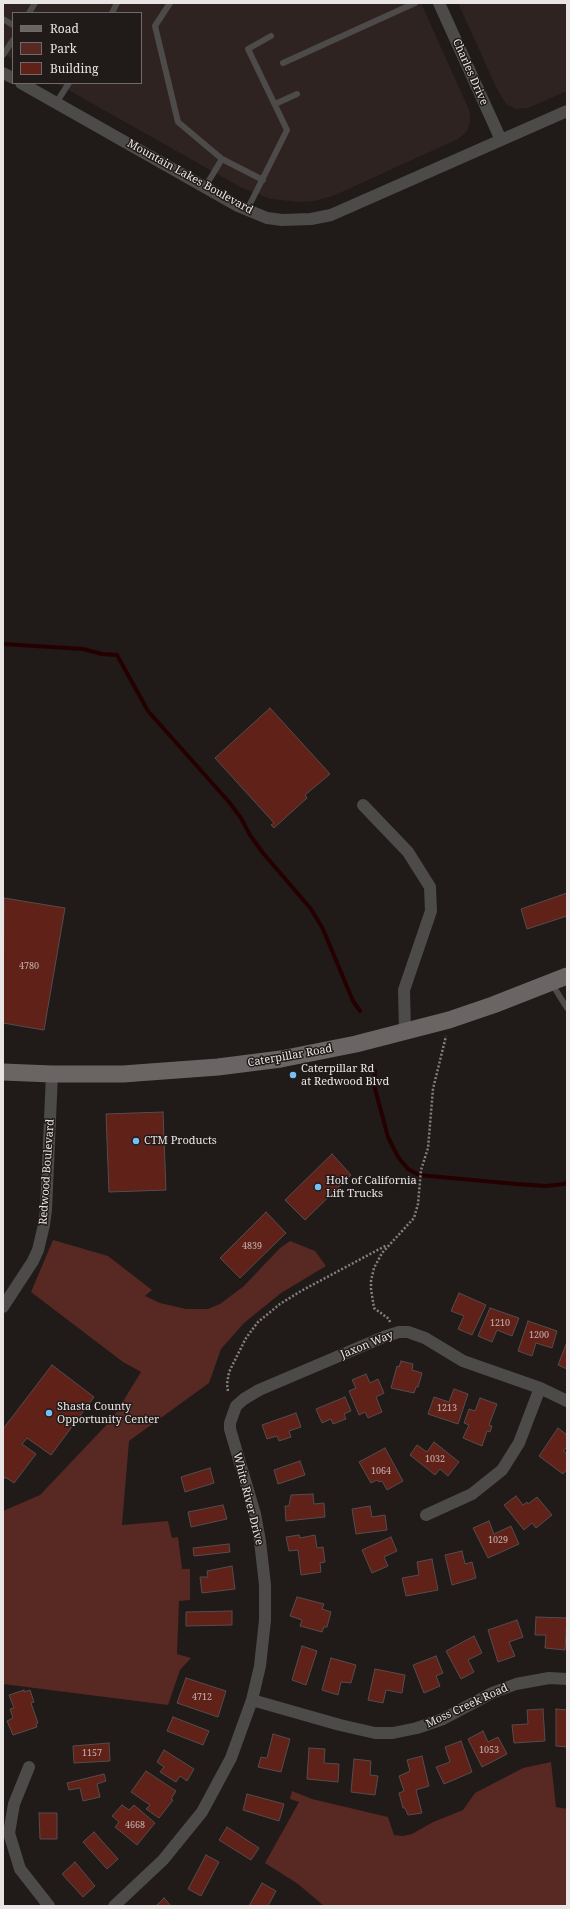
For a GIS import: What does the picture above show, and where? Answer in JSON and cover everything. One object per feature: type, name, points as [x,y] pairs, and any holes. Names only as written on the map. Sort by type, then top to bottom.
[{"type":"street","name":"Charles Drive","points":[[439,3],[501,140]]},
{"type":"street","points":[[3,73],[12,78]]},
{"type":"street","name":"Mountain Lakes Boulevard","points":[[23,84],[247,210],[267,218],[282,220],[311,219],[331,215],[567,111]]},
{"type":"street","points":[[363,806],[408,852],[430,887],[431,911],[404,990],[405,1032]]},
{"type":"street","name":"Caterpillar Road","points":[[3,1072],[123,1074],[238,1065],[324,1051],[449,1020],[493,1005],[567,976]]},
{"type":"street","name":"Redwood Boulevard","points":[[3,1307],[38,1250],[44,1225],[47,1202],[52,1074]]},
{"type":"street","name":"Jaxon Way","points":[[236,1406],[259,1390],[395,1334],[408,1332],[415,1334],[463,1361],[540,1388],[567,1401]]},
{"type":"street","points":[[426,1516],[472,1494],[502,1470],[519,1443],[540,1388]]},
{"type":"street","name":"White River Drive","points":[[114,1906],[163,1860],[202,1812],[231,1758],[252,1700],[260,1666],[265,1620],[265,1586],[260,1541],[255,1514],[230,1429],[230,1423],[236,1406]]},
{"type":"street","name":"Moss Creek Road","points":[[252,1700],[340,1725],[375,1733],[389,1733],[417,1728],[443,1719],[492,1693],[516,1684],[549,1678],[567,1679]]},
{"type":"street","points":[[29,1767],[14,1804],[9,1833],[20,1870],[49,1906]]},
{"type":"lane","points":[[30,12],[35,3]]},
{"type":"lane","points":[[112,12],[117,3]]},
{"type":"lane","points":[[170,3],[156,26],[178,122],[222,158],[263,180]]},
{"type":"lane","points":[[283,63],[415,3]]},
{"type":"lane","points":[[3,19],[12,24]]},
{"type":"lane","points":[[247,210],[288,130],[248,49],[271,36]]},
{"type":"lane","points":[[3,55],[12,42]]},
{"type":"lane","points":[[56,103],[68,84]]},
{"type":"lane","points":[[275,104],[297,94]]},
{"type":"lane","points":[[205,187],[222,158]]},
{"type":"lane","points":[[551,983],[567,1008]]},
{"type":"path","points":[[395,1334],[389,1319],[374,1308],[371,1289],[374,1268],[389,1244],[414,1218],[418,1204],[421,1170],[428,1148],[433,1089],[444,1050],[449,1020]]},
{"type":"path","points":[[228,1391],[227,1384],[229,1372],[246,1338],[258,1322],[280,1304],[301,1291],[389,1244]]},
{"type":"shaded area","points":[[3,3],[421,3],[470,112],[470,123],[467,131],[458,139],[333,196],[314,201],[299,202],[271,199],[242,188],[58,84],[142,84],[142,12],[12,12],[12,58],[3,53]]},
{"type":"shaded area","points":[[458,3],[567,3],[567,91],[528,108],[516,109],[506,104],[496,87]]},
{"type":"green space","points":[[53,1240],[108,1256],[152,1290],[145,1296],[160,1303],[186,1309],[208,1309],[220,1304],[244,1286],[280,1248],[290,1241],[315,1251],[326,1266],[281,1293],[244,1323],[221,1349],[209,1383],[129,1441],[122,1525],[168,1521],[172,1538],[178,1537],[182,1569],[190,1569],[190,1600],[179,1601],[177,1654],[191,1658],[180,1670],[168,1705],[3,1684],[3,1511],[40,1495],[112,1419],[141,1372],[123,1362],[31,1292]]},
{"type":"green space","points":[[551,1762],[556,1807],[567,1809],[567,1906],[324,1906],[298,1884],[265,1863],[299,1802],[290,1799],[292,1791],[312,1799],[388,1817],[394,1835],[403,1836],[412,1834],[433,1822],[463,1810],[475,1793],[523,1768]]},
{"type":"building","points":[[270,708],[330,774],[305,795],[307,798],[274,828],[271,825],[274,823],[215,758]]},
{"type":"building","points":[[567,893],[567,916],[527,929],[521,909]]},
{"type":"building","points":[[4,898],[65,908],[44,1030],[3,1023]]},
{"type":"building","name":"CTM Products","points":[[163,1112],[166,1190],[109,1192],[106,1114]]},
{"type":"building","name":"Holt of California Lift Trucks","points":[[332,1154],[351,1175],[305,1220],[285,1200]]},
{"type":"building","points":[[266,1212],[286,1233],[240,1278],[220,1258]]},
{"type":"building","points":[[459,1293],[486,1305],[472,1335],[458,1329],[464,1316],[451,1311]]},
{"type":"building","points":[[490,1308],[519,1318],[512,1336],[497,1330],[492,1342],[478,1336]]},
{"type":"building","points":[[528,1321],[557,1331],[552,1348],[536,1343],[532,1356],[518,1351]]},
{"type":"building","points":[[567,1342],[567,1369],[558,1365]]},
{"type":"building","points":[[401,1361],[413,1364],[412,1370],[422,1373],[418,1387],[416,1387],[414,1393],[391,1388],[397,1366],[399,1367]]},
{"type":"building","name":"Shasta County Opportunity Center","points":[[52,1365],[94,1397],[51,1455],[27,1438],[22,1444],[36,1454],[14,1483],[5,1477],[3,1480],[3,1429]]},
{"type":"building","points":[[366,1374],[370,1383],[378,1379],[384,1393],[376,1397],[382,1412],[368,1418],[365,1412],[359,1415],[349,1391],[356,1388],[352,1380]]},
{"type":"building","points":[[454,1389],[468,1394],[458,1424],[428,1414],[434,1397],[449,1402]]},
{"type":"building","points":[[345,1397],[351,1411],[344,1414],[346,1419],[333,1424],[331,1419],[322,1423],[316,1409]]},
{"type":"building","points":[[480,1398],[497,1404],[489,1425],[492,1426],[490,1432],[487,1431],[482,1446],[463,1438],[469,1425],[464,1423],[469,1409],[475,1411]]},
{"type":"building","points":[[296,1413],[301,1427],[289,1431],[291,1437],[279,1441],[277,1436],[267,1439],[262,1425]]},
{"type":"building","points":[[558,1428],[567,1435],[567,1447],[563,1451],[567,1454],[567,1469],[563,1474],[539,1456]]},
{"type":"building","points":[[434,1442],[459,1462],[448,1476],[440,1469],[435,1475],[410,1455],[417,1445],[427,1452]]},
{"type":"building","points":[[385,1448],[403,1481],[387,1490],[382,1481],[379,1482],[377,1480],[371,1483],[359,1462]]},
{"type":"building","points":[[300,1461],[305,1475],[278,1484],[274,1470]]},
{"type":"building","points":[[210,1468],[214,1483],[185,1492],[181,1477]]},
{"type":"building","points":[[313,1494],[314,1504],[324,1503],[325,1517],[286,1521],[285,1506],[289,1506],[291,1495]]},
{"type":"building","points":[[516,1496],[523,1505],[527,1502],[528,1504],[537,1497],[552,1515],[536,1528],[532,1523],[524,1530],[504,1505]]},
{"type":"building","points":[[223,1505],[227,1519],[191,1527],[188,1512]]},
{"type":"building","points":[[370,1506],[372,1517],[385,1515],[387,1530],[356,1534],[352,1509]]},
{"type":"building","points":[[489,1521],[494,1534],[511,1526],[519,1544],[488,1558],[473,1528]]},
{"type":"building","points":[[299,1535],[300,1538],[315,1535],[317,1548],[323,1547],[325,1562],[320,1563],[321,1572],[301,1575],[298,1550],[289,1551],[286,1537]]},
{"type":"building","points":[[391,1537],[397,1551],[384,1557],[388,1566],[372,1573],[362,1550]]},
{"type":"building","points":[[229,1544],[230,1552],[194,1556],[193,1548]]},
{"type":"building","points":[[462,1551],[465,1564],[472,1562],[476,1578],[452,1585],[445,1555]]},
{"type":"building","points":[[432,1559],[438,1590],[406,1596],[402,1578],[419,1575],[417,1562]]},
{"type":"building","points":[[232,1566],[235,1589],[202,1593],[200,1577],[208,1577],[207,1571]]},
{"type":"building","points":[[297,1597],[324,1604],[322,1609],[331,1612],[327,1627],[324,1627],[322,1632],[300,1626],[302,1620],[290,1616]]},
{"type":"building","points":[[232,1611],[232,1625],[186,1626],[186,1612]]},
{"type":"building","points":[[536,1617],[567,1618],[565,1650],[545,1648],[546,1635],[535,1635]]},
{"type":"building","points":[[517,1620],[523,1637],[509,1642],[515,1656],[498,1662],[488,1630]]},
{"type":"building","points":[[474,1636],[482,1653],[468,1660],[474,1672],[461,1679],[446,1651]]},
{"type":"building","points":[[302,1646],[317,1651],[306,1685],[292,1680]]},
{"type":"building","points":[[436,1656],[443,1673],[436,1676],[440,1686],[424,1693],[413,1665]]},
{"type":"building","points":[[331,1658],[356,1665],[351,1683],[341,1682],[338,1695],[322,1690]]},
{"type":"building","points":[[375,1669],[405,1675],[402,1693],[386,1690],[383,1703],[368,1700]]},
{"type":"building","points":[[186,1678],[226,1691],[218,1717],[177,1703]]},
{"type":"building","points":[[24,1690],[24,1692],[30,1690],[34,1702],[31,1703],[38,1723],[36,1724],[37,1727],[13,1735],[7,1721],[13,1718],[10,1709],[14,1708],[9,1695]]},
{"type":"building","points":[[543,1709],[545,1741],[514,1743],[512,1725],[528,1724],[527,1710]]},
{"type":"building","points":[[556,1709],[567,1710],[567,1747],[556,1746]]},
{"type":"building","points":[[173,1717],[209,1731],[203,1745],[167,1731]]},
{"type":"building","points":[[483,1731],[488,1742],[498,1737],[507,1754],[482,1767],[468,1739]]},
{"type":"building","points":[[273,1734],[290,1739],[281,1772],[258,1767],[261,1757],[267,1758]]},
{"type":"building","points":[[461,1741],[472,1772],[444,1784],[436,1767],[450,1762],[445,1747]]},
{"type":"building","points":[[109,1743],[110,1761],[74,1763],[73,1746]]},
{"type":"building","points":[[309,1748],[325,1749],[324,1763],[339,1764],[338,1782],[307,1779]]},
{"type":"building","points":[[164,1750],[194,1769],[187,1781],[180,1776],[176,1782],[160,1772],[164,1767],[157,1762]]},
{"type":"building","points":[[422,1756],[429,1786],[416,1790],[422,1813],[408,1815],[405,1808],[403,1808],[399,1793],[404,1791],[399,1776],[410,1771],[407,1760]]},
{"type":"building","points":[[354,1759],[371,1761],[370,1775],[378,1776],[375,1795],[351,1792]]},
{"type":"building","points":[[146,1771],[176,1791],[171,1799],[173,1800],[159,1818],[146,1809],[150,1805],[131,1792]]},
{"type":"building","points":[[104,1774],[106,1781],[97,1784],[100,1797],[83,1801],[80,1788],[69,1790],[67,1783]]},
{"type":"building","points":[[247,1794],[284,1804],[279,1821],[243,1810]]},
{"type":"building","points":[[122,1805],[129,1810],[134,1805],[155,1823],[137,1845],[115,1827],[119,1822],[112,1816]]},
{"type":"building","points":[[39,1813],[57,1813],[57,1839],[40,1839]]},
{"type":"building","points":[[227,1827],[259,1848],[251,1860],[219,1840]]},
{"type":"building","points":[[94,1832],[118,1859],[107,1869],[83,1842]]},
{"type":"building","points":[[206,1855],[219,1862],[201,1896],[188,1889]]},
{"type":"building","points":[[75,1862],[95,1886],[83,1897],[62,1874]]},
{"type":"building","points":[[262,1883],[276,1891],[268,1906],[249,1906]]},
{"type":"building","points":[[164,1898],[171,1906],[156,1906]]},
{"type":"waterway","points":[[3,644],[83,649],[102,654],[117,655],[148,711],[229,802],[263,853],[311,909],[323,929],[353,1001],[360,1011]]},
{"type":"waterway","points":[[375,1071],[374,1085],[388,1137],[398,1157],[408,1169],[419,1175],[516,1184],[546,1186],[564,1184],[567,1182]]},
{"type":"place","name":"Caterpillar Rd at Redwood Blvd","points":[[293,1075]]},
{"type":"place","name":"CTM Products","points":[[136,1141]]},
{"type":"place","name":"Holt of California Lift Trucks","points":[[318,1187]]},
{"type":"place","name":"Shasta County Opportunity Center","points":[[49,1413]]}]
